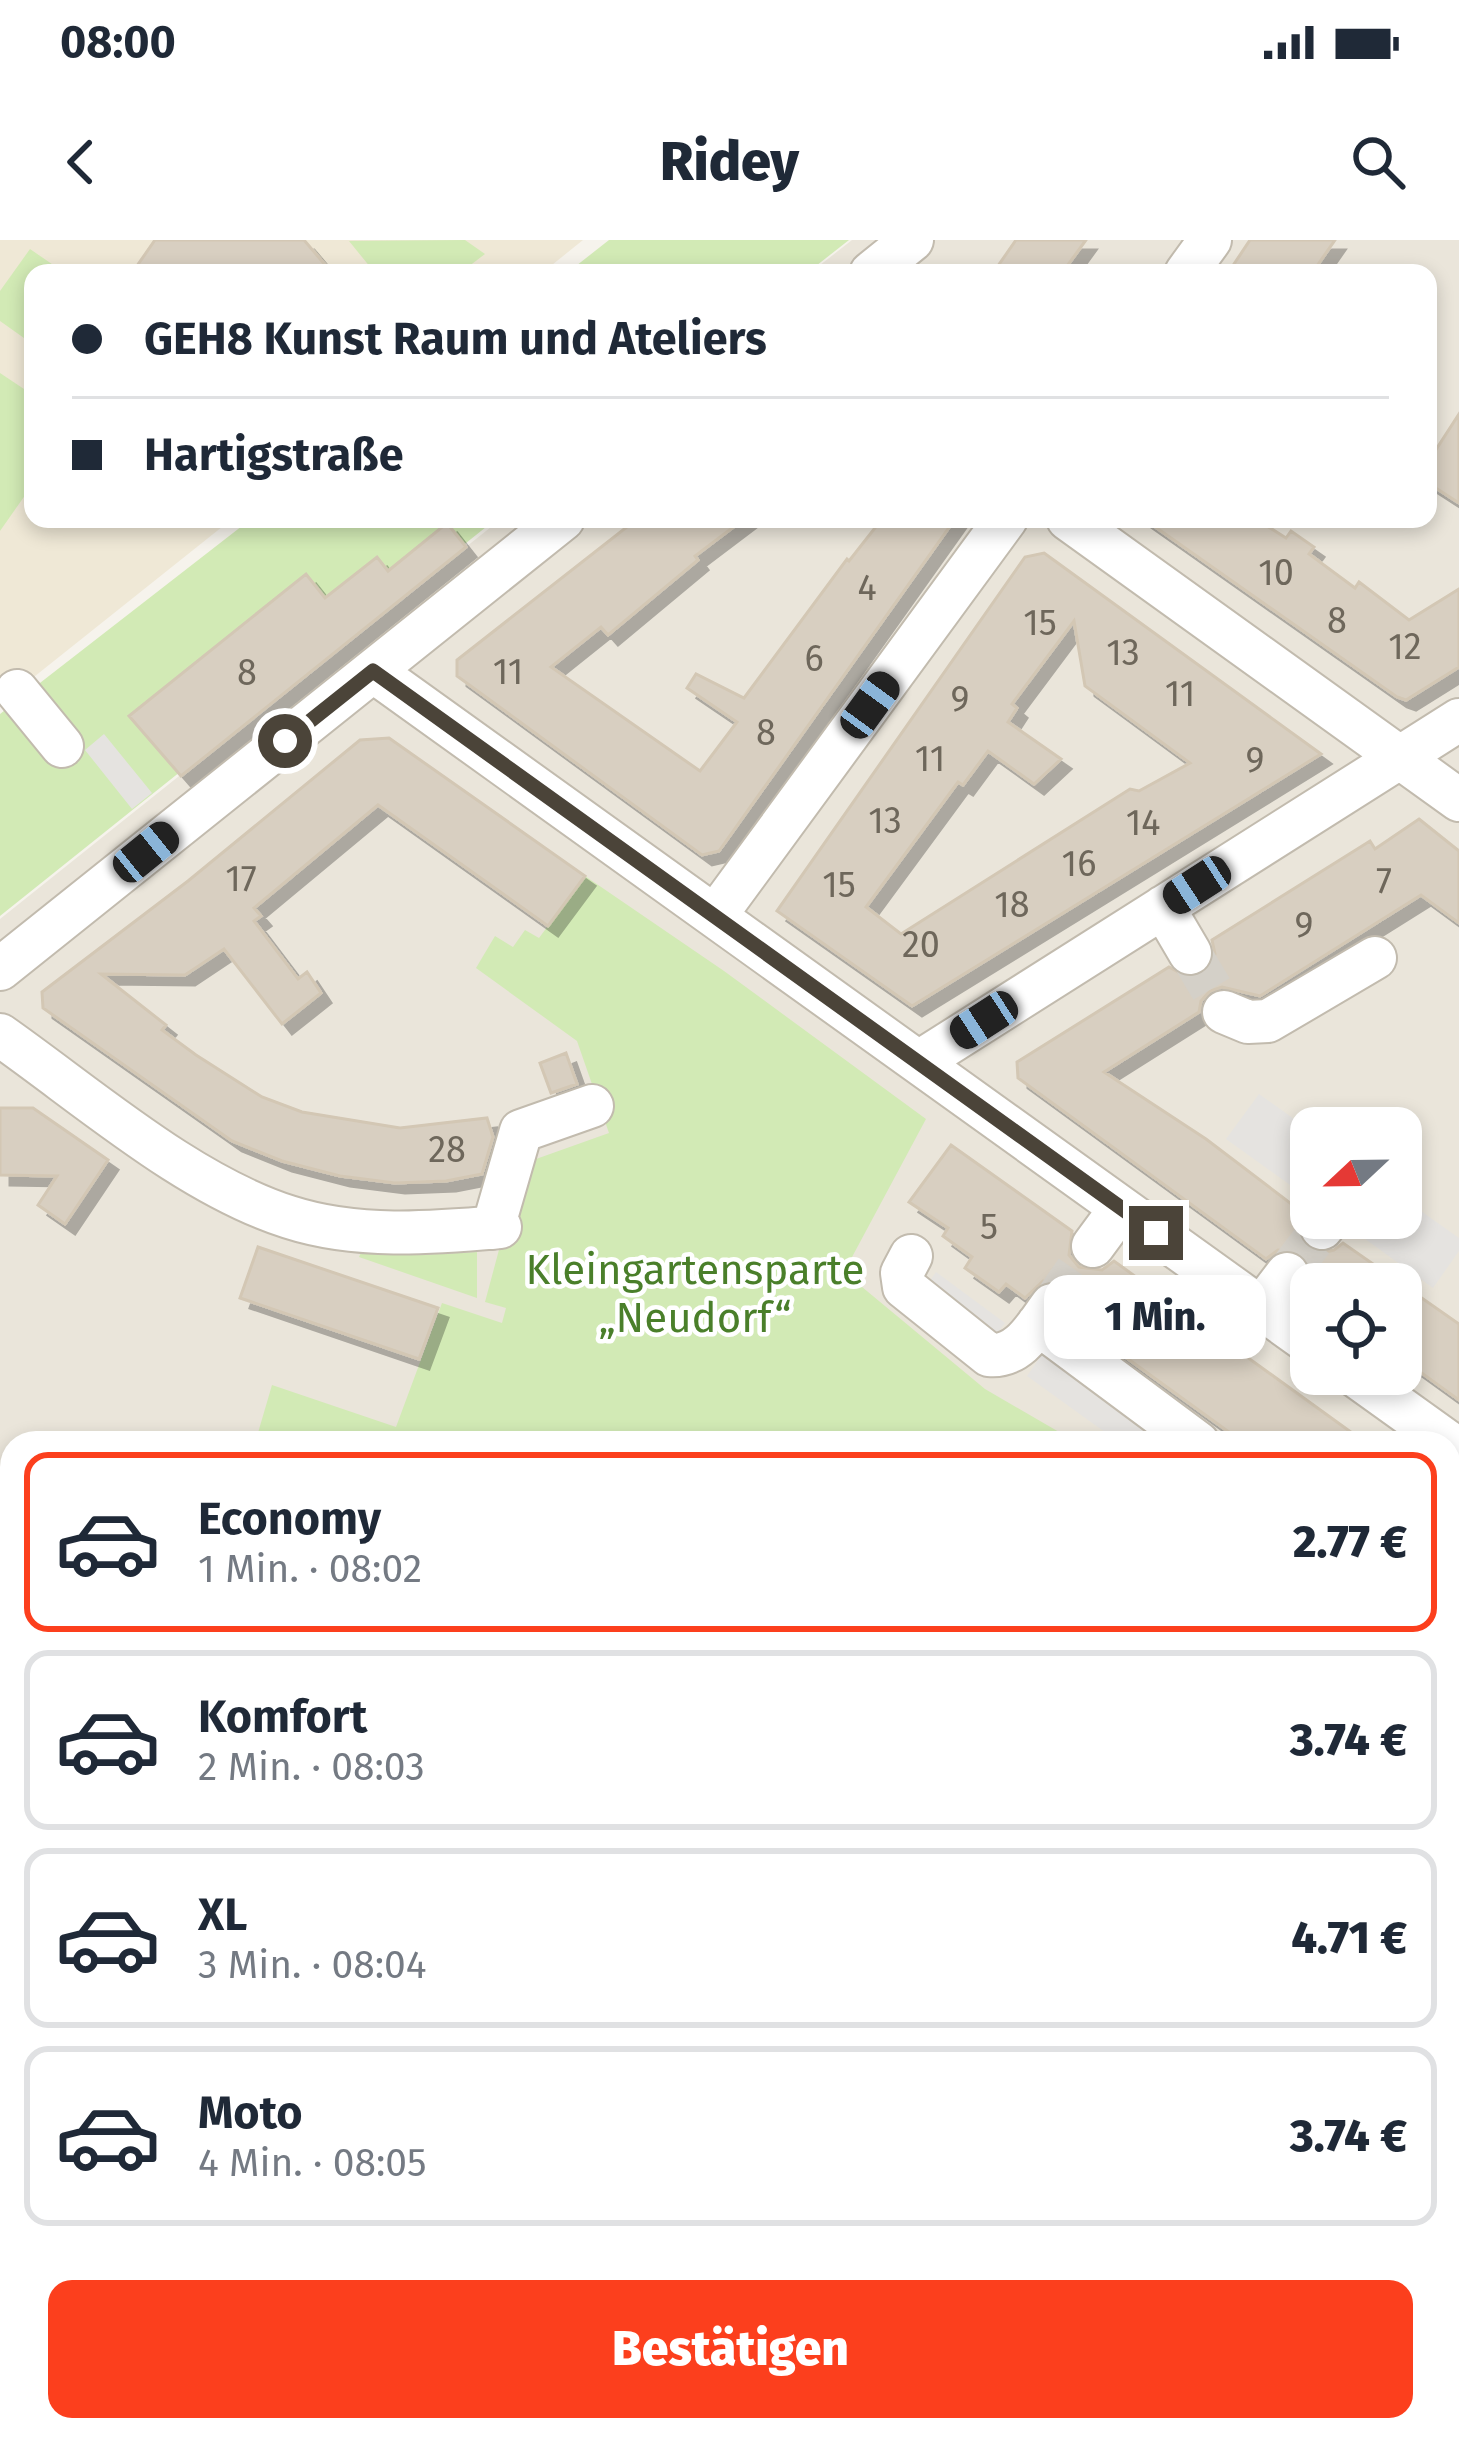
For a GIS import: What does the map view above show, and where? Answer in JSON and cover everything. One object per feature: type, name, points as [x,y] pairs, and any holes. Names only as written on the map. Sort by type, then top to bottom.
[{"type":"street","points":[[882,264],[912,240]]},
{"type":"street","points":[[0,969],[552,528]]},
{"type":"street","points":[[715,916],[999,528]]},
{"type":"street","points":[[1081,528],[1459,800]]},
{"type":"street","points":[[373,671],[1290,1329]]},
{"type":"street","points":[[17,691],[62,746]]},
{"type":"street","points":[[919,1062],[1459,720]]},
{"type":"street","points":[[1163,907],[1190,953]]},
{"type":"street","points":[[1317,1018],[1260,1047],[1239,1035],[1221,1006],[1248,1022],[1268,1021],[1375,958]]},
{"type":"street","points":[[0,1035],[21,1065],[199,1175],[292,1219],[374,1233],[496,1227],[521,1131],[592,1106]]},
{"type":"street","points":[[1093,1246],[1121,1208]]},
{"type":"street","points":[[911,1256],[902,1273],[904,1287],[989,1355],[1013,1351],[1045,1314],[1184,1431]]},
{"type":"street","points":[[1261,1308],[1287,1274]]},
{"type":"street","points":[[1382,1395],[1432,1431]]},
{"type":"shaded area","points":[[0,240],[583,240],[553,264],[24,264],[24,528],[221,528],[0,704]]},
{"type":"shaded area","points":[[852,240],[1459,240],[1459,1431],[0,1431],[0,919],[490,528],[1437,528],[1437,264],[821,264]]},
{"type":"shaded area","points":[[104,734],[152,793],[132,809],[85,750]]},
{"type":"shaded area","points":[[1259,1094],[1290,1116],[1290,1185],[1226,1139]]},
{"type":"shaded area","points":[[1422,1212],[1459,1238],[1459,1251],[1433,1288],[1422,1280],[1422,1263],[1398,1263],[1365,1239],[1422,1239]]},
{"type":"shaded area","points":[[936,1272],[1005,1323],[995,1336],[927,1285]]},
{"type":"shaded area","points":[[1045,1350],[1151,1431],[1103,1431],[1027,1376]]},
{"type":"green space","points":[[465,240],[485,254],[472,264],[368,264],[349,241]]},
{"type":"green space","points":[[609,240],[849,240],[818,264],[578,264]]},
{"type":"green space","points":[[30,249],[52,264],[24,264],[24,338],[0,321],[0,291]]},
{"type":"green space","points":[[0,373],[24,389],[24,497],[0,531]]},
{"type":"green space","points":[[239,528],[485,528],[0,916],[0,714]]},
{"type":"green space","name":"Kleingartensparte „Neudorf“","points":[[585,876],[926,1119],[844,1272],[985,1389],[1057,1431],[259,1431],[272,1385],[396,1427],[442,1303],[502,1323],[506,1308],[485,1302],[522,1164],[609,1133],[577,1041],[476,968],[495,936],[513,947],[525,930],[539,938]]},
{"type":"green space","points":[[362,1250],[417,1255],[477,1252],[477,1298],[359,1257]]},
{"type":"building","points":[[155,240],[304,240],[324,264],[138,264]]},
{"type":"building","points":[[1016,240],[1086,240],[1069,264],[999,264]]},
{"type":"building","points":[[1250,240],[1335,240],[1318,264],[1234,264]]},
{"type":"building","points":[[1459,414],[1459,503],[1437,489],[1437,448]]},
{"type":"building","points":[[441,528],[451,528],[466,547],[181,776],[129,716],[306,574],[325,598],[377,557],[388,571]]},
{"type":"building","points":[[626,528],[732,528],[608,635],[601,627],[551,667],[700,771],[737,722],[687,688],[696,674],[744,698],[875,528],[949,528],[719,851],[702,855],[457,676],[457,660]]},
{"type":"building","points":[[1157,528],[1270,528],[1286,538],[1291,531],[1314,547],[1309,554],[1355,588],[1359,582],[1409,620],[1459,589],[1459,667],[1406,700]]},
{"type":"building","points":[[1044,553],[1321,754],[912,1006],[777,911],[1025,557]],"holes":[[[1074,621],[1085,686],[1190,763],[1139,791],[1130,789],[901,934],[866,907],[958,782],[963,785],[988,751],[1034,784],[1061,759],[1008,722],[1017,708],[1012,704]]]},
{"type":"building","points":[[389,738],[585,876],[548,926],[378,805],[254,908],[261,916],[254,921],[298,979],[307,972],[321,993],[282,1024],[224,949],[185,975],[101,974],[196,1055],[262,1097],[302,1112],[400,1128],[487,1118],[493,1137],[482,1174],[446,1181],[395,1183],[340,1176],[282,1161],[232,1141],[43,1008],[42,992],[188,881],[360,740]]},
{"type":"building","points":[[1419,819],[1459,851],[1459,923],[1421,895],[1260,996],[1222,987],[1210,991],[1199,1012],[1104,1072],[1206,1139],[1290,1203],[1290,1239],[1302,1239],[1306,1248],[1321,1253],[1343,1243],[1372,1263],[1309,1263],[1301,1253],[1278,1250],[1266,1259],[1018,1078],[1017,1062],[1169,967],[1189,978],[1204,974],[1215,954],[1212,940],[1370,841],[1375,849]]},
{"type":"building","points":[[566,1053],[577,1084],[551,1093],[540,1063]]},
{"type":"building","points":[[0,1108],[33,1108],[108,1160],[65,1224],[38,1205],[57,1176],[0,1175]]},
{"type":"building","points":[[951,1145],[1072,1231],[1069,1255],[1079,1267],[1102,1270],[1114,1261],[1290,1388],[1290,1395],[1300,1395],[1349,1431],[1227,1431],[1073,1319],[1076,1296],[1066,1284],[1043,1281],[1025,1298],[1006,1284],[999,1292],[965,1268],[972,1257],[943,1236],[948,1228],[909,1202]]},
{"type":"building","points":[[258,1247],[438,1308],[419,1359],[240,1298]]},
{"type":"building","points":[[1422,1298],[1459,1324],[1459,1400],[1422,1373]]},
{"type":"tunnel","points":[[1190,953],[1218,1000]]},
{"type":"tunnel","points":[[1287,1274],[1314,1239]]},
{"type":"tunnel","points":[[1052,1305],[1093,1246]]},
{"type":"route","points":[[285,741],[373,671],[1156,1233]]}]
